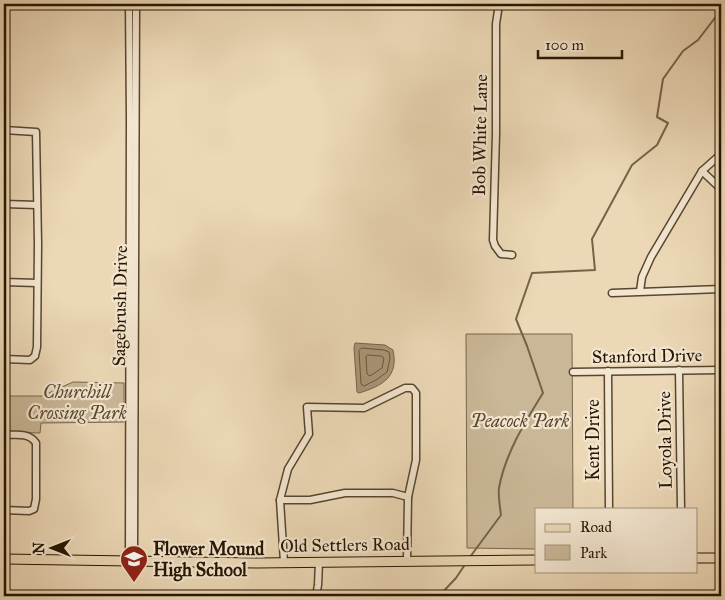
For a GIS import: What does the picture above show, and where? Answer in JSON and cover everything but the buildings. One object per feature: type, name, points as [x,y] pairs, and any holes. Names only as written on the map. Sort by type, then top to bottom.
[{"type":"main road","points":[[698,558],[721,558]]},
{"type":"main road","name":"Old Settlers Road","points":[[4,560],[284,562],[535,560]]},
{"type":"street","name":"Sagebrush Drive","points":[[129,4],[134,546],[129,561]]},
{"type":"street","name":"Sagebrush Drive","points":[[131,333],[136,4]]},
{"type":"street","name":"Bob White Lane","points":[[499,4],[496,24],[496,134],[493,240],[501,254],[512,255]]},
{"type":"street","points":[[4,130],[36,132],[37,205],[35,356],[30,360],[4,359]]},
{"type":"street","points":[[640,291],[642,277],[651,257],[702,170],[721,154]]},
{"type":"street","points":[[702,170],[721,189]]},
{"type":"street","points":[[4,204],[37,205]]},
{"type":"street","points":[[4,282],[37,282]]},
{"type":"street","points":[[612,293],[721,289]]},
{"type":"street","name":"Loyola Drive","points":[[679,370],[681,508]]},
{"type":"street","name":"Stanford Drive","points":[[573,372],[721,370]]},
{"type":"street","name":"Kent Drive","points":[[608,371],[609,508]]},
{"type":"street","points":[[284,562],[280,500],[288,469],[310,434],[307,407],[364,408],[405,388],[412,388],[416,393],[416,460],[408,497],[407,561]]},
{"type":"street","points":[[4,435],[28,436],[33,438],[36,443],[36,499],[34,509],[29,511],[4,510]]},
{"type":"street","points":[[280,500],[310,500],[345,492],[393,493],[408,497]]},
{"type":"street","points":[[316,596],[319,562]]},
{"type":"green space","name":"Peacock Park","points":[[466,334],[572,334],[573,508],[535,508],[535,549],[467,548]]},
{"type":"green space","name":"Churchill Crossing Park","points":[[73,382],[124,383],[124,422],[41,423],[40,433],[4,432],[4,396],[42,396]]},
{"type":"water","points":[[355,343],[385,345],[393,350],[394,359],[391,374],[387,379],[375,387],[359,393],[357,392]]},
{"type":"waterway","points":[[470,557],[501,515],[499,488],[506,463],[523,427],[543,393],[516,319],[532,273],[595,270],[592,239],[632,165],[657,145],[668,123],[657,117],[663,79],[683,51],[698,40],[721,10]]},
{"type":"waterway","points":[[439,596],[456,578],[466,563]]},
{"type":"place","name":"Flower Mound High School","points":[[134,583]]}]
